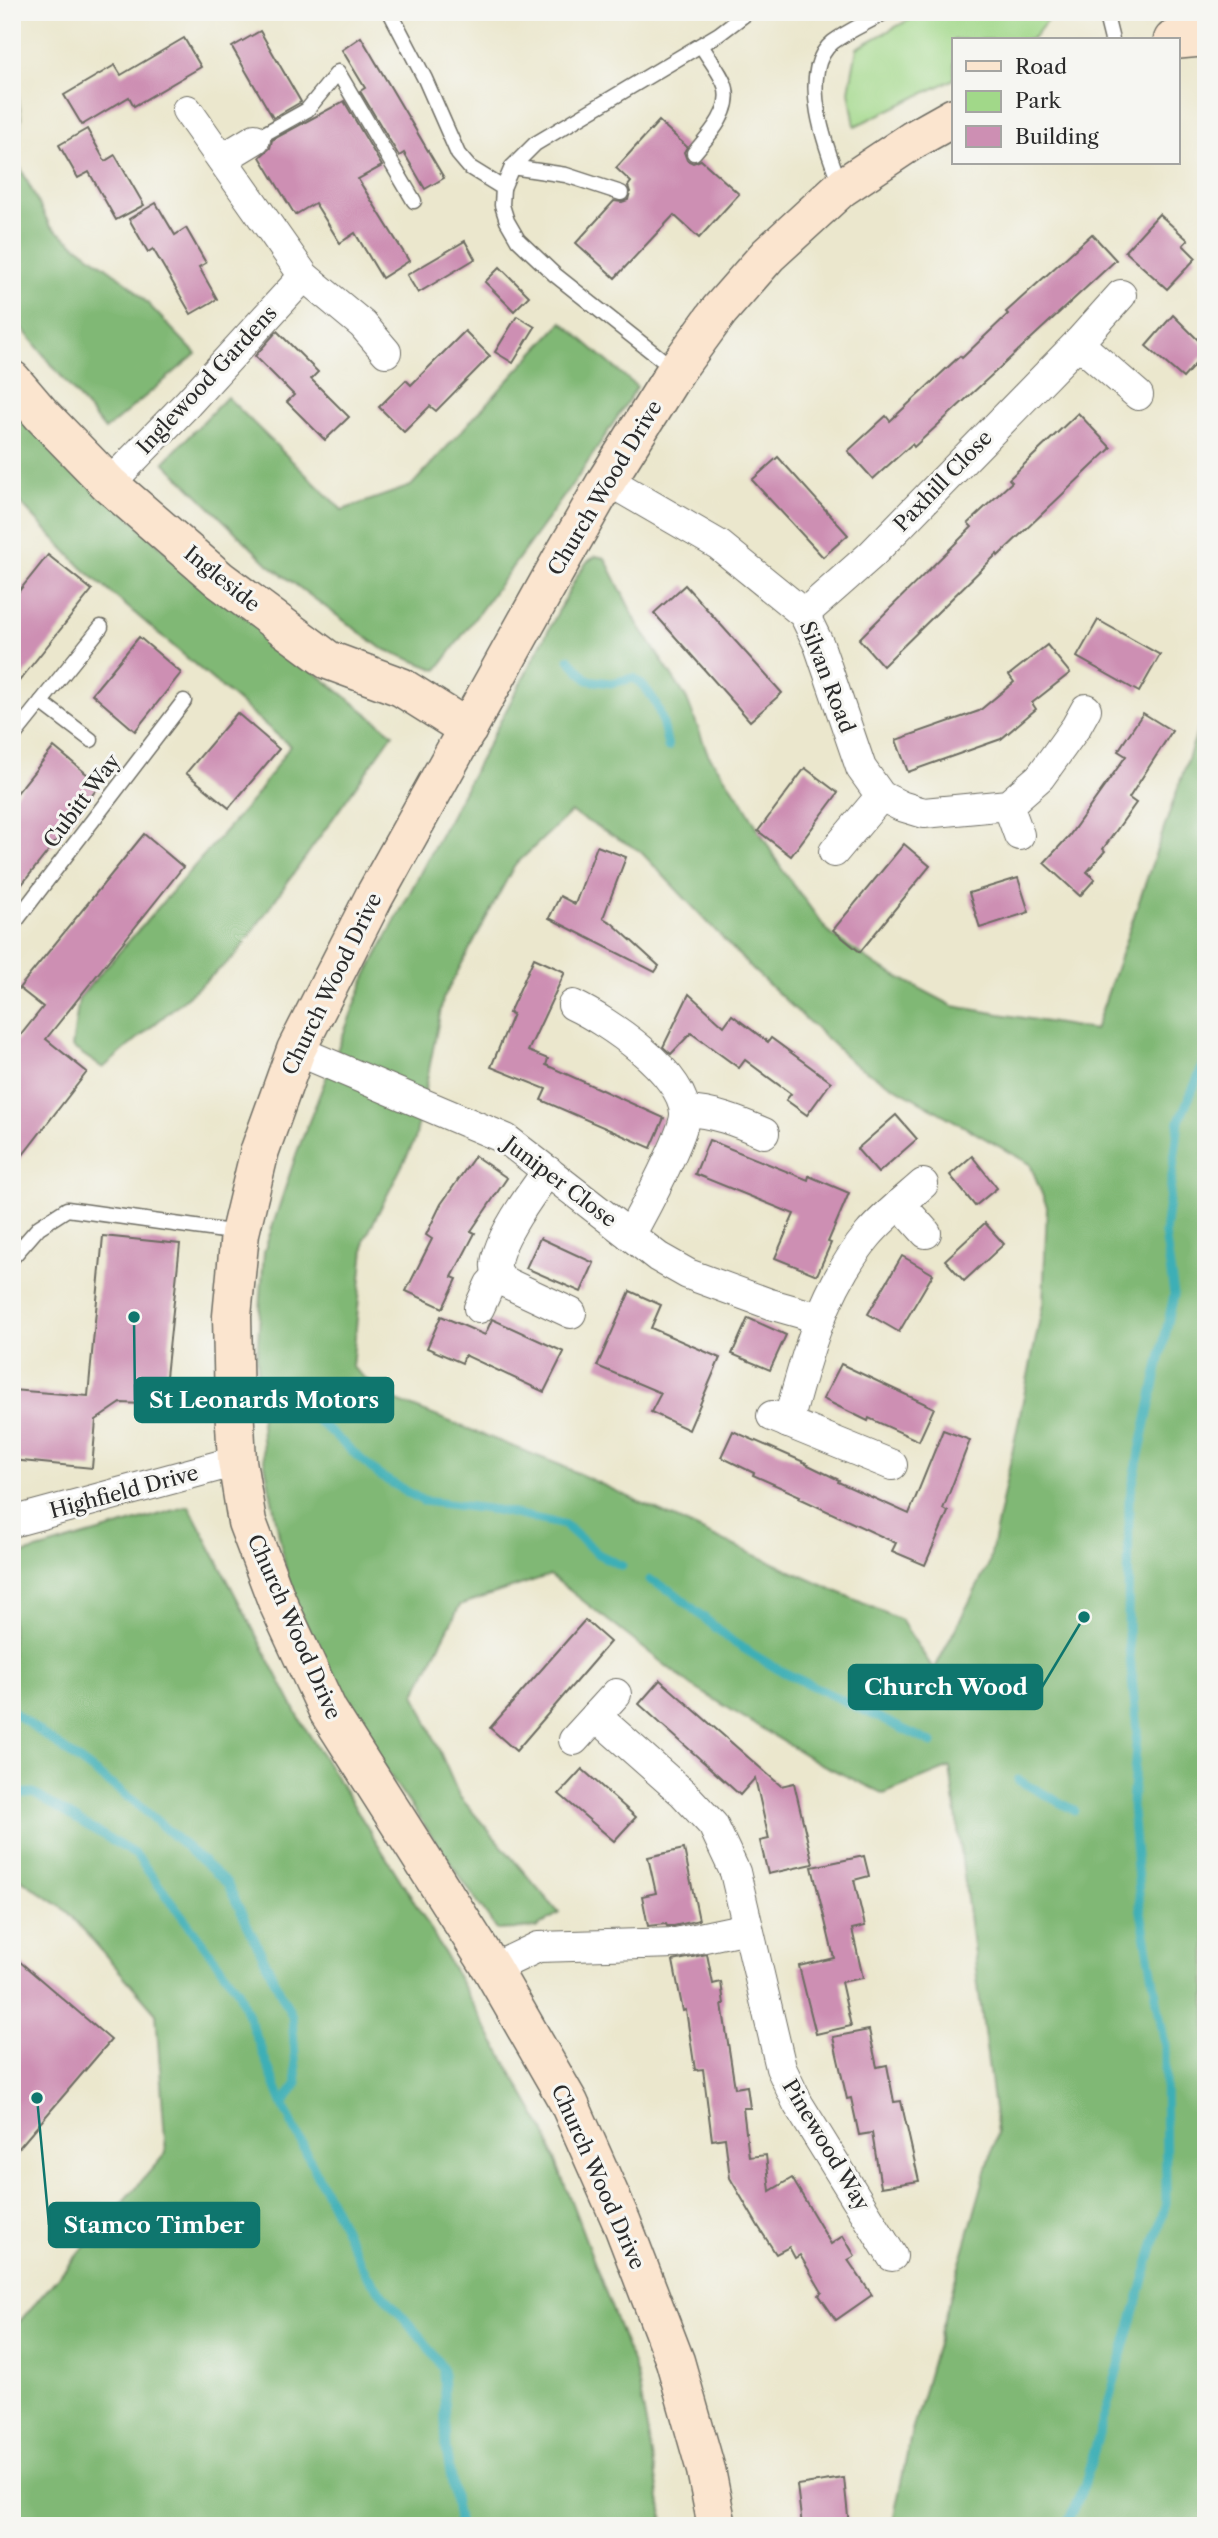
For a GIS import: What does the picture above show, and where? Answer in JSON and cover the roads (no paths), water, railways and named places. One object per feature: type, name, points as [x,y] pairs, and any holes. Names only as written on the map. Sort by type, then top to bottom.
[{"type":"street","points":[[1180,39],[1206,37]]},
{"type":"street","points":[[187,110],[303,276],[363,325],[386,352]]},
{"type":"street","name":"Church Wood Drive","points":[[717,2526],[706,2470],[675,2361],[622,2223],[569,2103],[492,1969],[328,1711],[277,1601],[247,1522],[237,1461],[232,1316],[240,1233],[260,1150],[296,1050],[374,897],[607,480],[676,370],[719,311],[768,255],[841,188],[913,139],[952,118]]},
{"type":"street","points":[[222,159],[255,139]]},
{"type":"street","name":"Inglewood Gardens","points":[[109,484],[187,404],[303,276]]},
{"type":"street","name":"Paxhill Close","points":[[804,614],[872,554],[1078,343],[1121,295]]},
{"type":"street","points":[[1078,343],[1138,395]]},
{"type":"street","name":"Ingleside","points":[[12,380],[109,484],[220,580],[328,660],[401,687],[468,729]]},
{"type":"street","name":"Silvan Road","points":[[607,480],[719,545],[804,614],[819,645],[860,768],[881,796]]},
{"type":"street","points":[[834,852],[881,796],[924,813],[1008,805],[1040,777],[1086,709]]},
{"type":"street","points":[[1008,805],[1019,835]]},
{"type":"street","points":[[573,1006],[588,1012],[624,1036],[665,1071],[680,1096],[685,1111],[684,1122],[676,1142],[630,1235]]},
{"type":"street","name":"Juniper Close","points":[[296,1050],[506,1139],[658,1257],[688,1274],[770,1304],[819,1318]]},
{"type":"street","points":[[685,1111],[731,1119],[764,1132]]},
{"type":"street","points":[[548,1171],[528,1198],[503,1242],[496,1264],[499,1275],[507,1283],[571,1313]]},
{"type":"street","points":[[891,1465],[779,1419],[819,1318],[845,1268],[868,1235],[923,1184]]},
{"type":"street","points":[[900,1204],[926,1233]]},
{"type":"street","points":[[478,1308],[490,1284],[499,1275]]},
{"type":"street","name":"Highfield Drive","points":[[12,1522],[237,1461]]},
{"type":"street","points":[[574,1740],[616,1694]]},
{"type":"street","name":"Pinewood Way","points":[[596,1716],[683,1793],[713,1825],[735,1872],[781,2068],[798,2104],[892,2240]]},
{"type":"street","points":[[492,1969],[538,1947],[676,1943],[747,1928]]},
{"type":"lane","points":[[390,12],[425,79],[458,154],[469,167],[503,188]]},
{"type":"lane","points":[[676,370],[554,274],[518,240],[507,221],[502,205],[503,188],[512,167],[535,145],[701,45],[748,12]]},
{"type":"lane","points":[[841,188],[823,140],[816,82],[818,61],[832,43],[886,12]]},
{"type":"lane","points":[[1105,12],[1112,38]]},
{"type":"lane","points":[[694,153],[716,123],[727,101],[726,87],[701,45]]},
{"type":"lane","points":[[255,139],[306,110],[338,72],[414,201]]},
{"type":"lane","points":[[512,167],[566,175],[621,194]]},
{"type":"lane","points":[[12,738],[101,627]]},
{"type":"lane","name":"Cubitt Way","points":[[12,926],[184,701]]},
{"type":"lane","points":[[41,702],[91,740]]},
{"type":"lane","points":[[12,1258],[39,1227],[67,1209],[240,1233]]},
{"type":"waterway","points":[[569,659],[588,680],[611,683],[634,678],[642,685],[658,709],[668,747]]},
{"type":"waterway","points":[[1066,2526],[1084,2486],[1166,2203],[1165,2045],[1140,1906],[1132,1806],[1137,1731],[1128,1635],[1129,1501],[1174,1295],[1165,1233],[1179,1121],[1206,1059]]},
{"type":"waterway","points":[[281,1388],[380,1476],[423,1501],[496,1510],[565,1525],[598,1554],[622,1566]]},
{"type":"waterway","points":[[650,1580],[673,1592],[733,1642],[779,1670],[932,1743]]},
{"type":"waterway","points":[[12,1711],[135,1802],[227,1883],[292,2016],[297,2083],[283,2105]]},
{"type":"waterway","points":[[1018,1780],[1074,1810]]},
{"type":"waterway","points":[[12,1794],[33,1793],[136,1855],[238,1990],[283,2105],[367,2276],[424,2341],[443,2369],[446,2449],[459,2526]]},
{"type":"place","name":"St Leonards Motors","points":[[134,1317]]},
{"type":"place","name":"Church Wood","points":[[1084,1617]]},
{"type":"place","name":"Stamco Timber","points":[[37,2098]]}]
